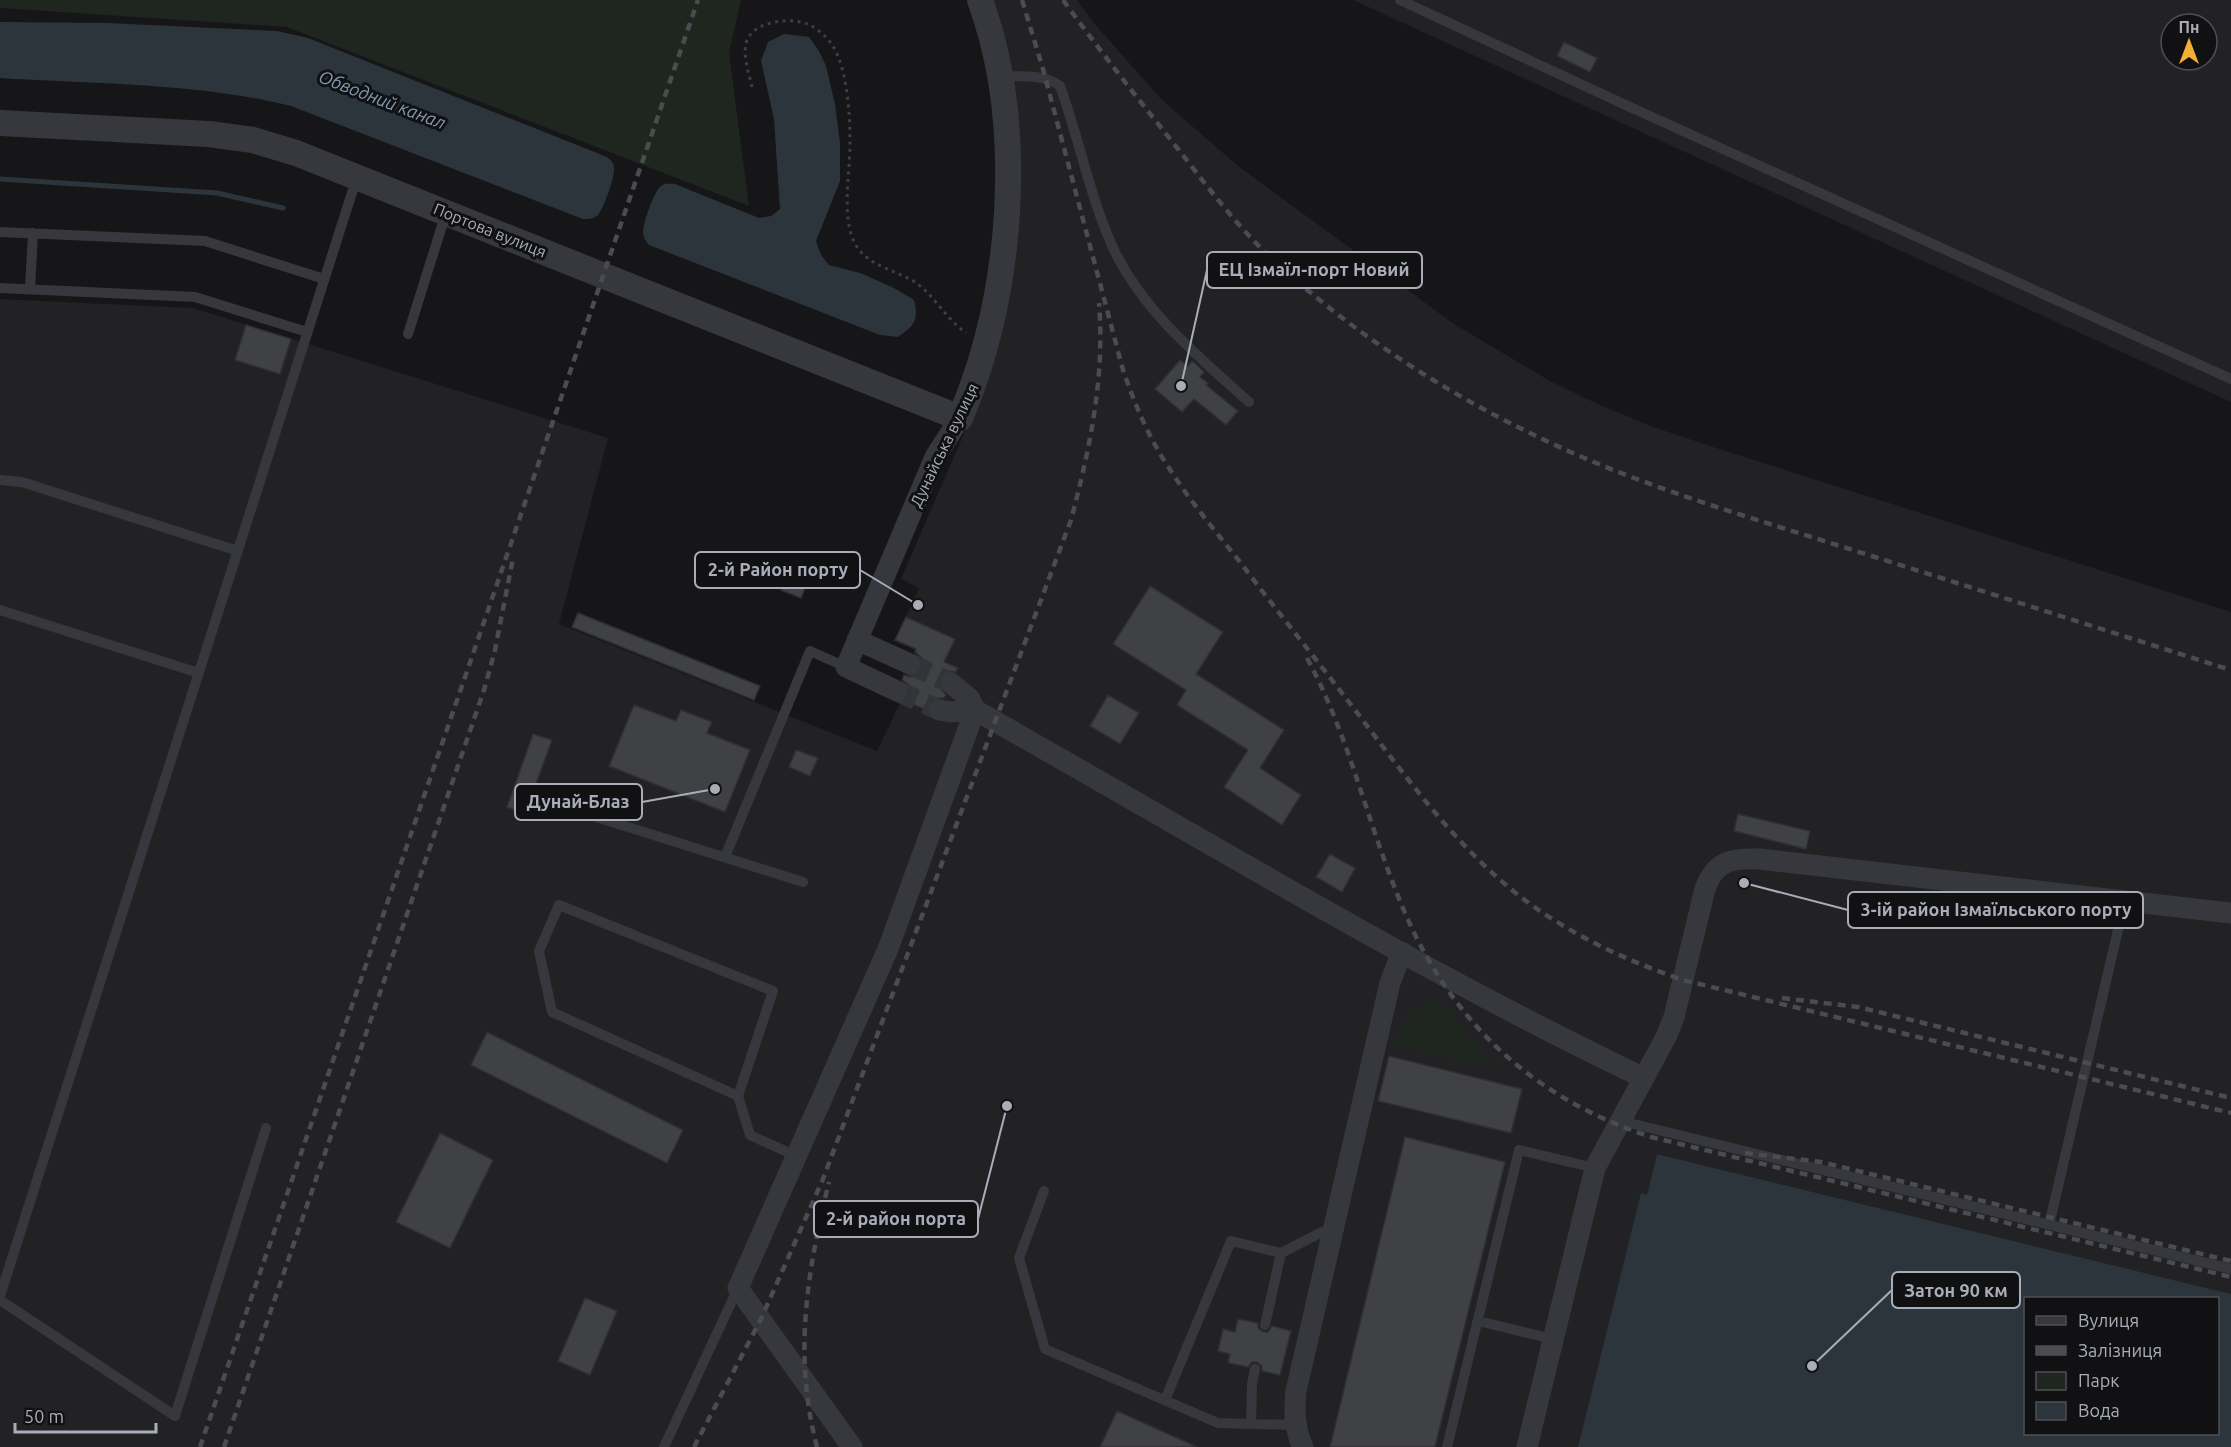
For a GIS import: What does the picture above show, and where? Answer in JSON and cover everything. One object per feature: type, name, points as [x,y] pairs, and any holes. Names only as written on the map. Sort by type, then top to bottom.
[{"type":"street","name":"Дунайська вулиця","points":[[846,667],[935,457],[960,418],[973,389],[987,341],[996,297],[1006,213],[1007,129],[996,53],[980,0]]},
{"type":"street","name":"Портова вулиця","points":[[0,123],[231,137],[253,140],[296,153],[960,418]]},
{"type":"street","points":[[857,640],[910,664]]},
{"type":"street","points":[[846,667],[897,691]]},
{"type":"street","points":[[852,1447],[738,1288],[888,949],[975,710],[970,699],[951,683]]},
{"type":"street","points":[[939,710],[951,712],[975,710],[1503,1008],[1644,1078]]},
{"type":"street","points":[[1527,1447],[1595,1168],[1666,1037],[1674,1017],[1708,879],[1724,863],[1735,859],[1759,859],[2231,912]]},
{"type":"street","points":[[1303,1447],[1296,1425],[1294,1408],[1296,1391],[1389,983],[1402,952]]},
{"type":"lane","points":[[1400,0],[1630,107],[2231,379]]},
{"type":"lane","points":[[1000,77],[1038,78],[1053,81],[1060,86],[1096,203],[1116,252],[1141,295],[1174,334],[1249,402]]},
{"type":"lane","points":[[266,1128],[175,1416],[0,1298],[357,177]]},
{"type":"lane","points":[[408,334],[446,213]]},
{"type":"lane","points":[[0,232],[205,241],[324,279]]},
{"type":"lane","points":[[30,289],[33,233]]},
{"type":"lane","points":[[0,288],[195,297],[308,332]]},
{"type":"lane","points":[[0,480],[22,482],[238,550]]},
{"type":"lane","points":[[0,610],[199,673]]},
{"type":"lane","points":[[725,857],[810,651],[846,667]]},
{"type":"lane","points":[[558,805],[803,882]]},
{"type":"lane","points":[[2049,1225],[2125,900]]},
{"type":"lane","points":[[738,1096],[552,1012],[539,951],[559,905],[773,991],[738,1096],[750,1135],[796,1156]]},
{"type":"lane","points":[[1621,1121],[2231,1269]]},
{"type":"lane","points":[[1447,1447],[1519,1150],[1595,1168]]},
{"type":"lane","points":[[1044,1191],[1019,1258],[1044,1349],[1218,1423],[1296,1425]]},
{"type":"lane","points":[[1165,1400],[1231,1241],[1281,1253],[1322,1232],[1332,1234]]},
{"type":"lane","points":[[1265,1325],[1281,1253]]},
{"type":"lane","points":[[664,1447],[738,1288]]},
{"type":"lane","points":[[1478,1321],[1553,1339]]},
{"type":"lane","points":[[1251,1424],[1252,1384],[1255,1369]]},
{"type":"path","points":[[752,87],[746,47],[747,40],[755,29],[773,23],[790,21],[808,24],[823,34],[833,46],[841,68],[846,96],[850,144],[848,221],[851,236],[860,251],[878,265],[912,281],[928,292],[960,329],[979,340],[987,341]]},
{"type":"shaded area","points":[[991,0],[1077,0],[1093,22],[1161,99],[1238,166],[1454,324],[1550,381],[1653,427],[2231,612],[2231,1294],[1657,1154],[1647,1195],[1641,1194],[1578,1447],[0,1447],[0,299],[193,308],[608,438],[559,624],[877,751],[902,699],[895,696],[916,650],[895,640],[919,588],[901,579],[969,422],[1006,298]]},
{"type":"shaded area","points":[[1353,0],[2231,0],[2231,402]]},
{"type":"green space","points":[[0,0],[741,0],[729,53],[749,206],[287,27],[0,8]]},
{"type":"green space","points":[[1439,997],[1495,1068],[1394,1046],[1403,1018]]},
{"type":"water","name":"Обводний канал","points":[[0,22],[107,23],[277,31],[308,38],[607,157],[613,165],[613,179],[597,216],[583,219],[291,106],[256,98],[183,89],[0,78]]},
{"type":"water","points":[[784,34],[809,37],[826,66],[835,104],[840,143],[840,181],[816,241],[821,255],[829,265],[860,273],[914,300],[916,317],[914,322],[898,337],[880,335],[649,245],[644,237],[643,228],[652,201],[658,189],[666,184],[675,184],[759,218],[771,216],[780,209],[774,119],[761,61],[768,42]]},
{"type":"water","points":[[1657,1154],[2231,1294],[2231,1447],[1578,1447],[1641,1193],[1647,1195]]},
{"type":"building","points":[[1564,42],[1597,58],[1590,72],[1557,56]]},
{"type":"building","points":[[246,325],[291,339],[280,374],[235,360]]},
{"type":"building","points":[[1180,360],[1188,366],[1192,361],[1196,364],[1204,372],[1200,377],[1208,383],[1206,385],[1238,411],[1226,425],[1194,399],[1182,412],[1155,389]]},
{"type":"building","points":[[788,575],[807,583],[801,598],[781,590]]},
{"type":"building","points":[[1150,586],[1223,632],[1196,674],[1284,730],[1260,768],[1301,795],[1282,825],[1224,787],[1248,750],[1177,705],[1186,690],[1113,644]]},
{"type":"building","points":[[578,613],[760,686],[754,700],[572,627]]},
{"type":"building","points":[[906,617],[955,639],[944,662],[958,668],[956,672],[947,671],[941,675],[939,687],[946,695],[944,698],[935,698],[930,701],[927,710],[905,701],[910,691],[908,684],[902,680],[904,675],[911,677],[917,675],[923,663],[921,657],[915,652],[916,649],[895,640]]},
{"type":"building","points":[[1108,695],[1139,713],[1120,744],[1090,726]]},
{"type":"building","points":[[634,705],[676,721],[681,710],[712,722],[707,733],[750,750],[725,812],[609,766]]},
{"type":"building","points":[[533,734],[552,740],[525,814],[507,807]]},
{"type":"building","points":[[796,750],[818,758],[810,776],[789,767]]},
{"type":"building","points":[[1738,814],[1810,831],[1806,849],[1734,831]]},
{"type":"building","points":[[1330,854],[1355,868],[1342,892],[1316,877]]},
{"type":"building","points":[[487,1032],[683,1130],[667,1163],[471,1065]]},
{"type":"building","points":[[1389,1056],[1522,1089],[1511,1133],[1378,1101]]},
{"type":"building","points":[[440,1133],[493,1160],[450,1248],[396,1222]]},
{"type":"building","points":[[1405,1137],[1505,1162],[1435,1447],[1330,1447]]},
{"type":"building","points":[[585,1298],[617,1311],[590,1375],[558,1361]]},
{"type":"building","points":[[1238,1319],[1258,1323],[1258,1328],[1263,1332],[1268,1332],[1272,1326],[1291,1331],[1280,1375],[1262,1371],[1262,1366],[1257,1362],[1252,1362],[1248,1367],[1228,1363],[1230,1354],[1218,1351],[1223,1329],[1235,1332]]},
{"type":"building","points":[[1117,1411],[1197,1447],[1100,1447]]},
{"type":"waterway","points":[[0,179],[217,193],[283,208]]},
{"type":"tunnel","points":[[910,664],[951,683]]},
{"type":"tunnel","points":[[897,691],[939,710]]},
{"type":"railway","points":[[200,1447],[698,0]]},
{"type":"railway","points":[[1022,0],[1043,69],[1123,370],[1155,445],[1194,504],[1422,797],[1469,850],[1495,875],[1522,898],[1579,935],[1619,955],[1683,980],[2231,1113]]},
{"type":"railway","points":[[1063,0],[1215,196],[1268,255],[1322,302],[1363,333],[1449,390],[1540,438],[1634,478],[1746,516],[2231,670]]},
{"type":"railway","points":[[694,1447],[761,1319],[823,1179],[1071,520],[1090,439],[1098,385],[1099,303]]},
{"type":"railway","points":[[224,1447],[484,690],[495,650],[513,558]]},
{"type":"railway","points":[[1307,658],[1345,744],[1396,891],[1415,935],[1438,976],[1464,1012],[1494,1045],[1528,1074],[1565,1099],[1606,1120],[1651,1137],[2231,1277]]},
{"type":"railway","points":[[1782,998],[1858,1007],[2231,1098]]},
{"type":"railway","points":[[1745,1153],[1821,1162],[2231,1261]]},
{"type":"railway","points":[[817,1447],[810,1413],[804,1347],[809,1281],[829,1182]]},
{"type":"place","name":"ЕЦ Ізмаїл-порт Новий","points":[[1181,386]]},
{"type":"place","name":"2-й Район порту","points":[[918,605]]},
{"type":"place","name":"Дунай-Блаз","points":[[715,789]]},
{"type":"place","name":"3-ій район Ізмаїльського порту","points":[[1744,883]]},
{"type":"place","name":"2-й район порта","points":[[1007,1106]]},
{"type":"place","name":"Затон 90 км","points":[[1812,1366]]}]
